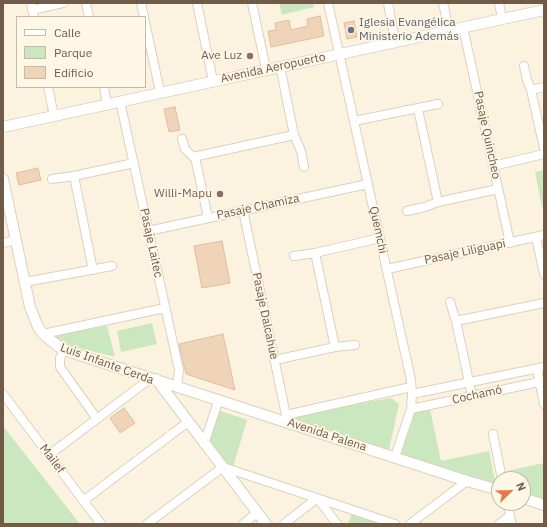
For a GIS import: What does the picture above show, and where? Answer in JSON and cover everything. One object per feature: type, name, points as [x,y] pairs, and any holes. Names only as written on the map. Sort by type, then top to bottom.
[{"type":"street","points":[[32,10],[63,3]]},
{"type":"street","points":[[86,3],[89,16]]},
{"type":"street","points":[[141,3],[144,16]]},
{"type":"street","points":[[197,3],[213,81]]},
{"type":"street","points":[[252,3],[266,69]]},
{"type":"street","name":"Quemchi","points":[[328,3],[387,269],[412,390],[411,409],[395,457]]},
{"type":"street","points":[[388,3],[395,41]]},
{"type":"street","points":[[443,3],[449,30]]},
{"type":"street","points":[[499,3],[502,19]]},
{"type":"street","name":"Avenida Aeropuerto","points":[[3,127],[544,10]]},
{"type":"street","points":[[146,27],[160,92]]},
{"type":"street","name":"Pasaje Quincheo","points":[[463,27],[510,243]]},
{"type":"street","points":[[280,66],[294,135],[299,145],[304,167]]},
{"type":"street","points":[[524,66],[544,148]]},
{"type":"street","points":[[531,90],[544,87]]},
{"type":"street","points":[[48,88],[54,116]]},
{"type":"street","points":[[104,88],[107,104]]},
{"type":"street","name":"Pasaje Laitec","points":[[120,101],[178,370],[177,386]]},
{"type":"street","points":[[354,121],[438,104]]},
{"type":"street","points":[[418,109],[438,202]]},
{"type":"street","points":[[182,139],[184,146],[190,155],[195,157],[294,135]]},
{"type":"street","points":[[493,166],[544,154]]},
{"type":"street","points":[[195,157],[208,218]]},
{"type":"street","points":[[52,179],[74,176],[134,163]]},
{"type":"street","points":[[74,176],[93,270]]},
{"type":"street","name":"Pasaje Chamiza","points":[[148,231],[368,184]]},
{"type":"street","name":"Luis Infante Cerda","points":[[4,185],[30,307],[38,327],[51,342],[64,350],[153,378],[266,524]]},
{"type":"street","points":[[407,211],[438,202],[498,189]]},
{"type":"street","name":"Pasaje Dalcahue","points":[[243,210],[285,418]]},
{"type":"street","points":[[540,236],[544,274]]},
{"type":"street","name":"Pasaje Liliguapi","points":[[387,269],[540,236]]},
{"type":"street","points":[[294,256],[315,253],[380,238]]},
{"type":"street","points":[[3,244],[16,240]]},
{"type":"street","points":[[315,253],[335,347]]},
{"type":"street","points":[[25,282],[112,266]]},
{"type":"street","points":[[450,302],[456,322],[472,396]]},
{"type":"street","points":[[456,322],[544,303]]},
{"type":"street","points":[[44,334],[165,308]]},
{"type":"street","points":[[274,360],[335,347],[355,345]]},
{"type":"street","points":[[64,350],[59,361],[62,369],[97,419]]},
{"type":"street","points":[[540,368],[544,404]]},
{"type":"street","name":"Cochamó","points":[[285,418],[412,390],[469,383],[540,368]]},
{"type":"street","points":[[49,455],[153,378]]},
{"type":"street","name":"Avenida Palena","points":[[153,378],[285,418],[395,457],[491,488]]},
{"type":"street","name":"Cochamó","points":[[411,409],[542,381]]},
{"type":"street","name":"Mailef","points":[[3,394],[101,524]]},
{"type":"street","points":[[204,444],[219,399]]},
{"type":"street","points":[[83,500],[188,422]]},
{"type":"street","points":[[493,434],[500,471]]},
{"type":"street","points":[[147,524],[223,467],[395,524]]},
{"type":"street","points":[[410,524],[467,481]]},
{"type":"street","points":[[284,524],[318,499]]},
{"type":"street","points":[[318,499],[338,524]]},
{"type":"street","points":[[531,501],[544,505]]},
{"type":"street","points":[[243,524],[257,513]]},
{"type":"street","points":[[499,524],[511,520]]},
{"type":"green space","points":[[279,3],[313,3],[314,7],[282,15]]},
{"type":"green space","points":[[544,170],[544,207],[542,207],[535,172]]},
{"type":"green space","points":[[152,323],[157,344],[121,352],[117,331]]},
{"type":"green space","points":[[107,326],[115,357],[71,346],[52,335]]},
{"type":"green space","points":[[391,398],[399,404],[389,450],[296,419],[296,415]]},
{"type":"green space","points":[[430,409],[441,461],[489,451],[493,471],[491,471],[491,484],[401,454],[415,412]]},
{"type":"green space","points":[[218,410],[247,420],[233,467],[226,463],[208,441]]},
{"type":"green space","points":[[3,426],[80,524],[3,524]]},
{"type":"green space","points":[[544,463],[544,499],[531,495],[531,471],[507,471]]},
{"type":"green space","points":[[352,512],[384,524],[348,524]]},
{"type":"building","points":[[320,16],[324,36],[271,47],[268,31],[276,30],[275,23],[289,20],[291,30],[308,26],[307,19]]},
{"type":"building","name":"Iglesia Evangélica Ministerio Además","points":[[354,21],[357,37],[347,39],[344,23]]},
{"type":"building","points":[[175,107],[180,130],[169,132],[164,109]]},
{"type":"building","points":[[38,168],[41,180],[19,185],[16,173]]},
{"type":"building","points":[[222,241],[230,283],[202,288],[194,246]]},
{"type":"building","points":[[223,334],[235,390],[186,374],[179,344]]},
{"type":"building","points":[[124,408],[135,423],[120,433],[110,418]]},
{"type":"place","name":"Iglesia Evangélica Ministerio Además","points":[[351,30]]},
{"type":"place","name":"Ave Luz","points":[[250,56]]},
{"type":"place","name":"Willi-Mapu","points":[[220,194]]}]
